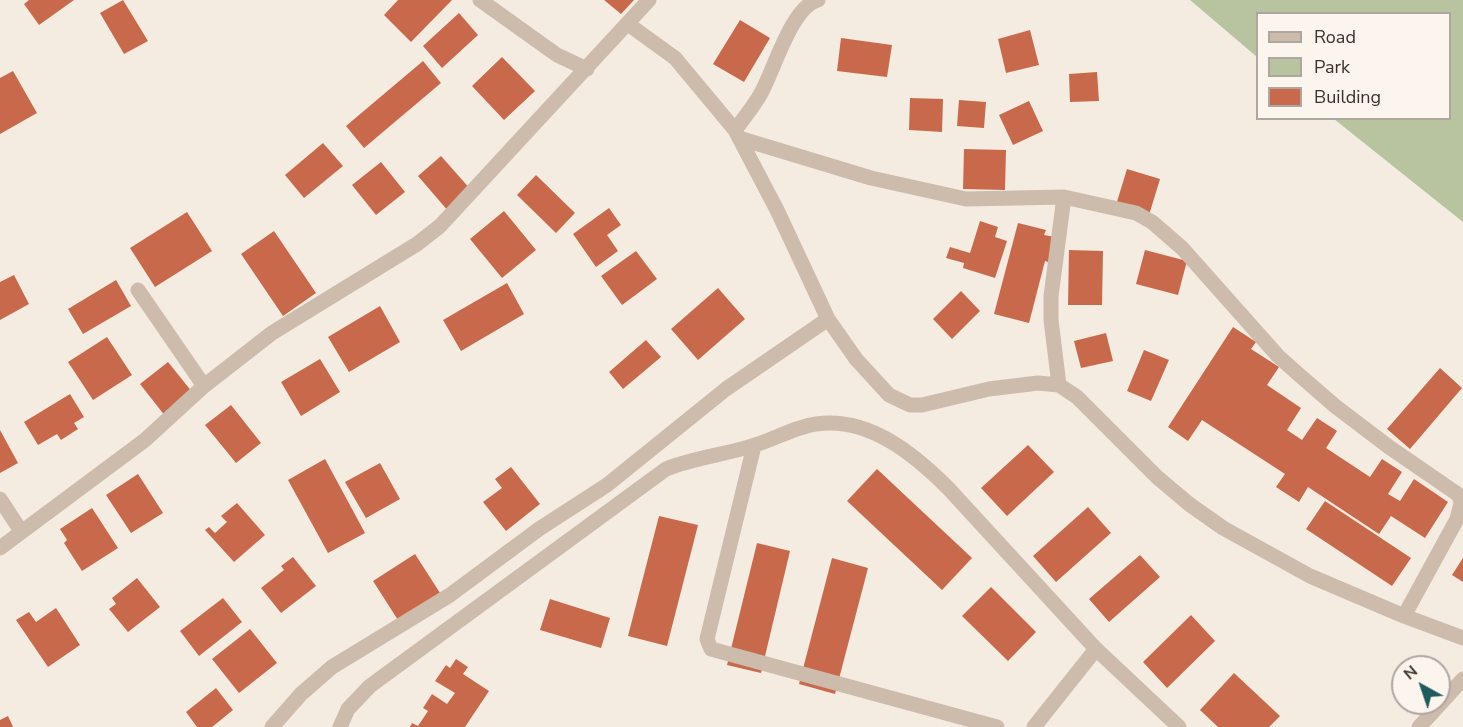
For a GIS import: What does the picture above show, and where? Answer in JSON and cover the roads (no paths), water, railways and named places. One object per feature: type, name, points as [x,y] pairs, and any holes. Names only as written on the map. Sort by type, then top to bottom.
[{"type":"street","points":[[480,0],[557,55],[586,69]]},
{"type":"street","points":[[0,548],[145,440],[204,387],[272,333],[417,243],[440,226],[650,0]]},
{"type":"street","points":[[738,134],[760,95],[796,17],[810,2]]},
{"type":"street","points":[[628,24],[675,58],[738,134],[828,319],[873,380],[889,395],[910,405],[922,405],[989,389],[1038,383],[1059,385],[1077,397],[1157,477],[1223,528],[1310,576],[1463,638]]},
{"type":"street","points":[[738,134],[871,178],[966,199],[1064,197],[1136,213],[1152,222],[1182,248],[1278,356],[1297,373],[1380,441],[1459,495],[1461,503],[1458,519],[1404,616]]},
{"type":"street","points":[[1059,385],[1051,320],[1064,197]]},
{"type":"street","points":[[138,290],[204,387]]},
{"type":"street","points":[[272,727],[301,694],[332,667],[450,595],[538,529],[607,485],[726,389],[828,319]]},
{"type":"street","points":[[340,727],[348,709],[370,686],[666,469],[682,462],[754,446],[814,424],[828,423],[849,424],[909,452],[948,488],[1096,649],[1179,727]]},
{"type":"street","points":[[754,446],[707,639],[711,649],[997,727]]},
{"type":"street","points":[[0,499],[21,531]]},
{"type":"street","points":[[1034,727],[1096,649]]},
{"type":"street","points":[[1428,724],[1463,679]]}]
